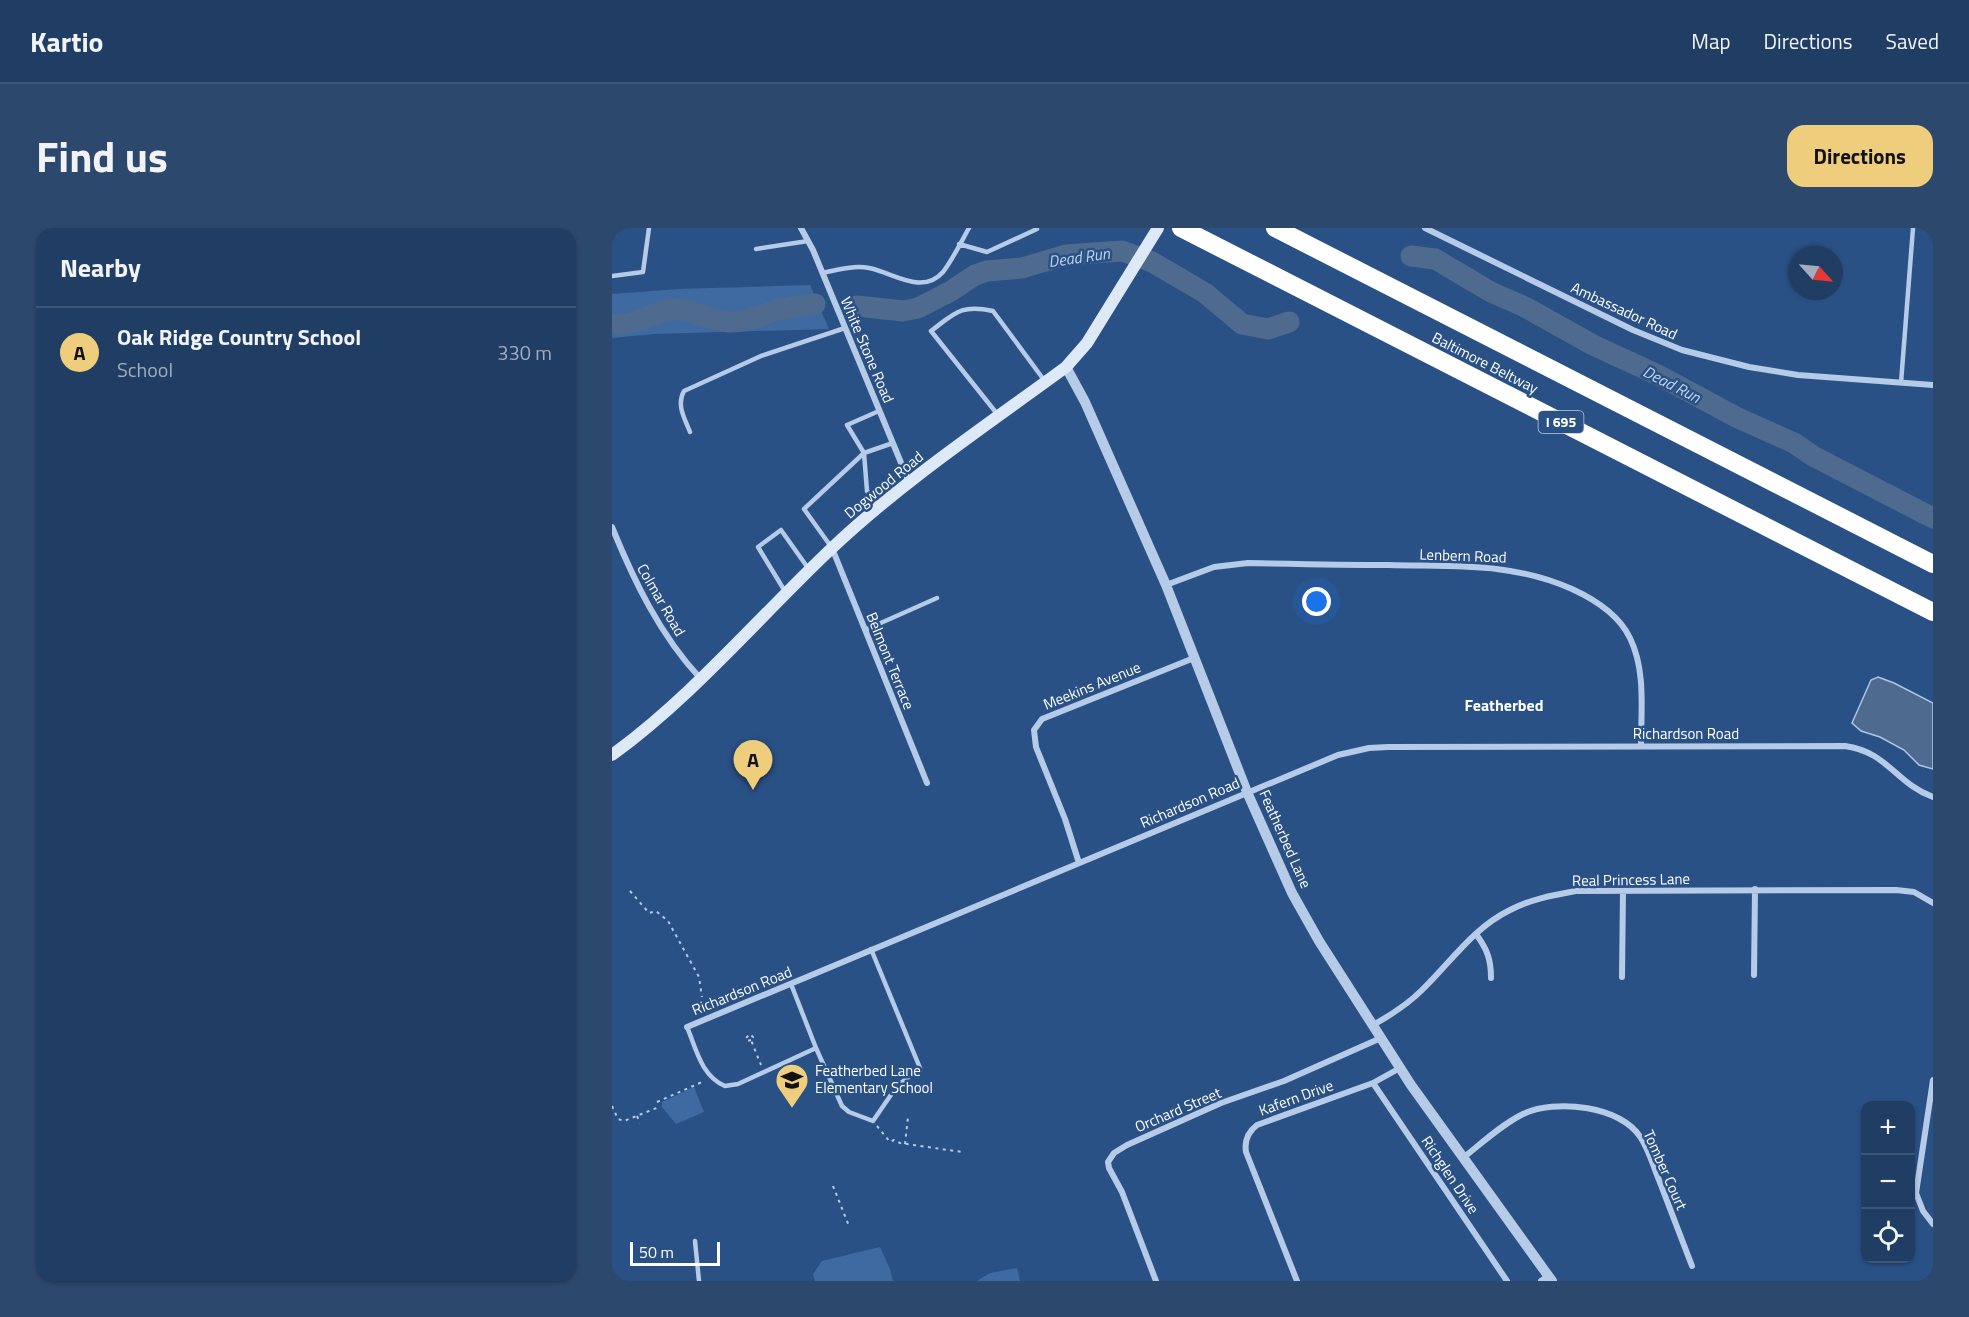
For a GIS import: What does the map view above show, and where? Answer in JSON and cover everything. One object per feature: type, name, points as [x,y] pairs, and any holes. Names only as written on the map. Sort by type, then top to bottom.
[{"type":"highway","name":"Baltimore Beltway","points":[[1275,228],[1933,564]]},
{"type":"highway","name":"Baltimore Beltway","points":[[1185,230],[1933,612]]},
{"type":"main road","name":"Dogwood Road","points":[[612,755],[700,678],[832,548],[879,507],[909,482],[1066,367],[1087,343],[1158,228]]},
{"type":"street","name":"White Stone Road","points":[[801,228],[909,482]]},
{"type":"street","name":"Ambassador Road","points":[[1425,228],[1633,330],[1682,350],[1749,367],[1798,375],[1933,385]]},
{"type":"street","name":"Featherbed Lane","points":[[1066,367],[1085,402],[1166,585],[1247,792],[1292,893],[1400,1068],[1547,1279]]},
{"type":"street","name":"Colmar Road","points":[[612,527],[643,596],[686,663],[700,678]]},
{"type":"street","name":"Belmont Terrace","points":[[832,548],[927,783]]},
{"type":"street","name":"Lenbern Road","points":[[1166,585],[1214,567],[1248,563],[1492,567],[1538,576],[1586,595],[1607,609],[1629,637],[1638,657],[1641,680],[1641,746]]},
{"type":"street","name":"Meekins Avenue","points":[[1079,863],[1065,819],[1036,747],[1034,730],[1042,719],[1194,658]]},
{"type":"street","name":"Richardson Road","points":[[687,1027],[1247,792],[1338,755],[1369,748],[1845,746],[1858,748],[1881,759],[1917,790],[1933,797]]},
{"type":"street","points":[[1755,889],[1755,975]]},
{"type":"street","name":"Real Princess Lane","points":[[1373,1025],[1410,1002],[1476,933],[1510,909],[1532,901],[1576,891],[1896,890],[1914,892],[1933,903]]},
{"type":"street","points":[[1622,977],[1623,891]]},
{"type":"street","points":[[1476,933],[1491,959],[1491,978]]},
{"type":"street","name":"Orchard Street","points":[[1156,1281],[1122,1192],[1109,1168],[1108,1162],[1114,1153],[1221,1103],[1284,1081],[1381,1038]]},
{"type":"street","name":"Kafern Drive","points":[[1297,1281],[1246,1152],[1247,1136],[1257,1125],[1373,1083],[1400,1068]]},
{"type":"street","points":[[1933,1080],[1916,1193],[1923,1211],[1933,1224]]},
{"type":"street","name":"Richglen Drive","points":[[1373,1083],[1507,1281]]},
{"type":"street","name":"Tomber Court","points":[[1463,1158],[1510,1121],[1541,1108],[1593,1109],[1614,1116],[1632,1126],[1640,1137],[1692,1266]]},
{"type":"lane","points":[[612,276],[643,272],[649,228]]},
{"type":"lane","points":[[822,273],[857,267],[869,268],[909,281],[921,283],[932,280],[943,272],[969,228]]},
{"type":"lane","points":[[1901,383],[1913,228]]},
{"type":"lane","points":[[959,244],[987,252],[1037,229]]},
{"type":"lane","points":[[756,249],[808,241]]},
{"type":"lane","points":[[999,416],[931,331],[959,310],[979,308],[993,311],[1045,382]]},
{"type":"lane","points":[[690,432],[680,405],[680,398],[684,391],[761,356],[845,328]]},
{"type":"lane","points":[[879,411],[847,425],[864,453],[867,491],[879,507]]},
{"type":"lane","points":[[832,548],[804,509],[864,453],[893,443]]},
{"type":"lane","points":[[786,593],[758,547],[782,530],[809,570]]},
{"type":"lane","points":[[865,630],[937,598]]},
{"type":"lane","points":[[791,984],[842,1106],[849,1112],[873,1121],[897,1086],[920,1068],[871,950]]},
{"type":"lane","points":[[687,1027],[705,1069],[717,1083],[725,1086],[738,1084],[816,1048]]},
{"type":"lane","points":[[695,1241],[699,1281]]},
{"type":"path","points":[[630,891],[649,913],[656,911],[668,921],[699,977],[702,997]]},
{"type":"path","points":[[751,1040],[760,1065]]},
{"type":"path","points":[[657,1102],[702,1082]]},
{"type":"path","points":[[612,1106],[618,1119],[624,1121],[658,1107]]},
{"type":"path","points":[[637,1116],[640,1123]]},
{"type":"path","points":[[905,1144],[908,1117]]},
{"type":"path","points":[[873,1121],[890,1142],[896,1140],[931,1149],[963,1152]]},
{"type":"path","points":[[833,1186],[849,1226]]},
{"type":"shaded area","points":[[810,285],[829,329],[654,334],[612,338],[612,294],[678,289]]},
{"type":"shaded area","points":[[1878,677],[1933,703],[1933,769],[1919,765],[1904,750],[1880,737],[1861,731],[1852,723],[1871,680]]},
{"type":"shaded area","points":[[694,1087],[704,1112],[676,1124],[662,1107],[662,1102]]},
{"type":"shaded area","points":[[880,1247],[893,1281],[815,1281],[813,1274],[822,1261]]},
{"type":"shaded area","points":[[1017,1268],[1020,1281],[977,1281],[990,1273]]},
{"type":"waterway","name":"Dead Run","points":[[857,306],[903,311],[918,308],[951,291],[975,275],[987,271],[1022,268],[1066,255],[1122,251],[1152,262],[1205,293],[1242,324],[1268,329],[1289,322]]},
{"type":"waterway","name":"Dead Run","points":[[1411,256],[1435,259],[1491,292],[1525,307],[1593,345],[1658,375],[1736,417],[1794,443],[1813,456],[1933,518]]},
{"type":"waterway","name":"Dead Run","points":[[612,324],[629,324],[670,310],[685,310],[721,321],[736,322],[786,308],[815,304]]},
{"type":"place","name":"Oak Ridge Country School","points":[[753,790]]},
{"type":"place","name":"Featherbed Lane Elementary School","points":[[792,1109]]},
{"type":"district","name":"Featherbed","points":[[1504,705]]}]
